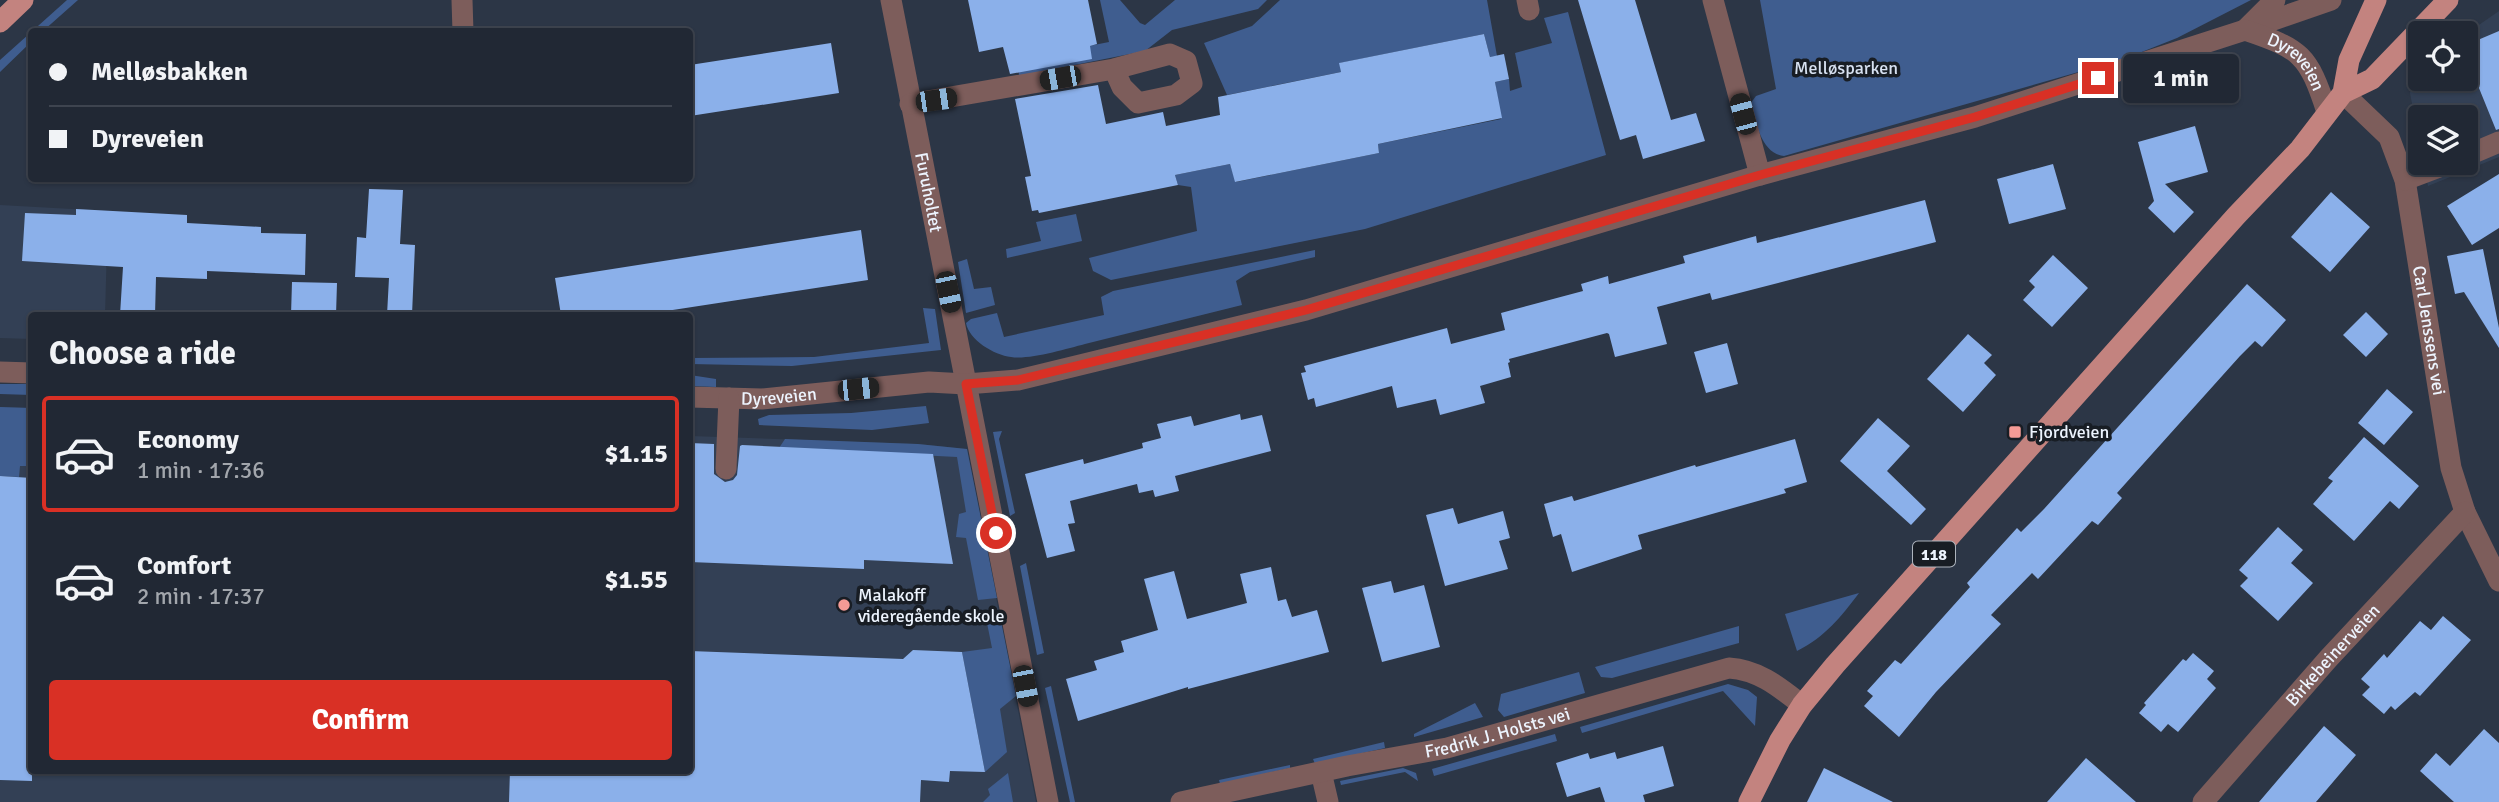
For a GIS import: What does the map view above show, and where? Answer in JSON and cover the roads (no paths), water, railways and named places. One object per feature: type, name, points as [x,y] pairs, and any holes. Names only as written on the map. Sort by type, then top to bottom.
[{"type":"main road","points":[[0,22],[23,0]]},
{"type":"main road","points":[[2343,93],[2348,60],[2376,0]]},
{"type":"main road","name":"118","points":[[1749,802],[1780,740],[1802,705],[1849,648],[2300,149],[2343,93],[2372,79],[2448,0]]},
{"type":"street","points":[[462,0],[463,28]]},
{"type":"street","name":"Furuholtet","points":[[891,0],[1048,802]]},
{"type":"street","points":[[1713,0],[1760,175]]},
{"type":"street","name":"Dyreveien","points":[[2245,30],[2275,0]]},
{"type":"street","name":"Dyreveien","points":[[693,397],[762,399],[929,382],[966,384],[1018,380],[1306,310],[1760,175],[1975,117],[2331,0]]},
{"type":"street","name":"Dyreveien","points":[[2245,30],[2284,43],[2305,61],[2317,83],[2327,112]]},
{"type":"street","points":[[910,104],[1114,69]]},
{"type":"street","name":"Carl Jenssens vei","points":[[2343,93],[2389,137],[2405,180],[2451,468],[2465,512],[2499,580]]},
{"type":"street","points":[[2478,151],[2499,142]]},
{"type":"street","points":[[2405,180],[2418,175]]},
{"type":"street","points":[[0,372],[28,373]]},
{"type":"street","points":[[726,469],[729,398]]},
{"type":"street","name":"Birkebeinerveien","points":[[2203,802],[2328,659],[2465,512]]},
{"type":"street","name":"Fredrik J. Holsts vei","points":[[1181,802],[1447,748],[1729,668],[1756,674],[1775,683],[1802,705]]},
{"type":"street","points":[[1321,772],[1328,802]]},
{"type":"place","name":"Fjordveien","points":[[2015,432]]},
{"type":"place","name":"Malakoff videregående skole","points":[[844,605]]},
{"type":"park label","name":"Melløsparken","points":[[1846,68]]}]
